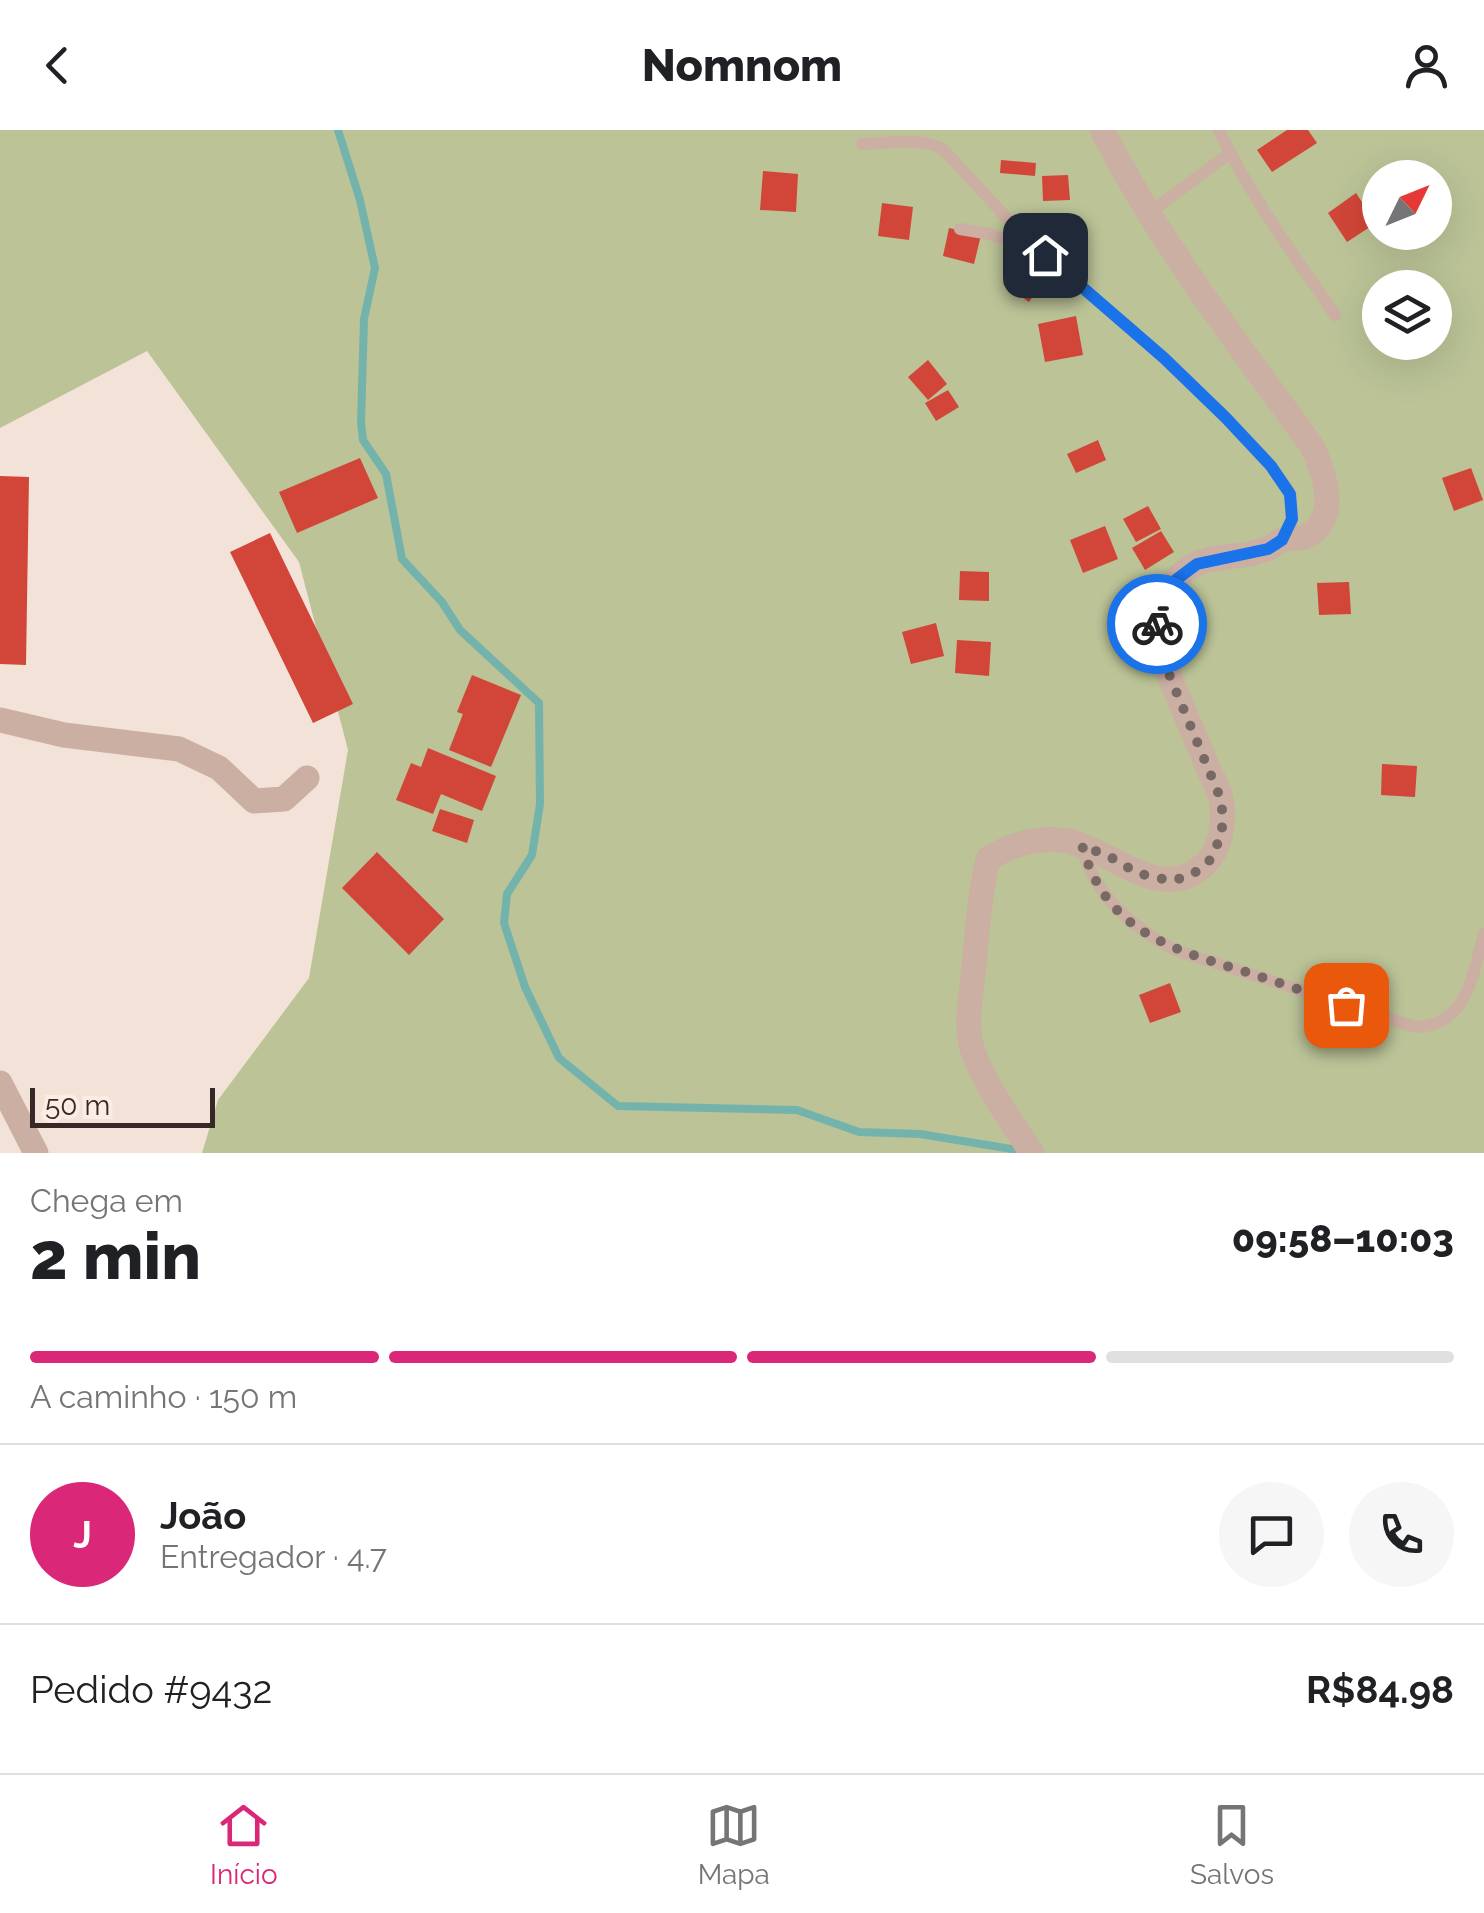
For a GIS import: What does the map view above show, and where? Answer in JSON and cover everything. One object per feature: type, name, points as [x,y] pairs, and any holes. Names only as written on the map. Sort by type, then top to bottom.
[{"type":"street","points":[[1032,1153],[977,1062],[970,1043],[982,882],[988,858],[1001,850],[1044,839],[1082,845],[1137,873],[1171,881],[1192,875],[1210,860],[1222,834],[1222,802],[1159,650],[1157,624],[1161,602],[1177,579],[1197,564],[1268,549],[1282,540],[1303,538],[1324,518],[1327,498],[1326,476],[1312,446],[1175,258],[1127,180],[1102,130]]},
{"type":"street","points":[[0,720],[64,736],[179,749],[219,768],[254,801],[284,799],[307,778]]},
{"type":"street","points":[[0,1083],[36,1153]]},
{"type":"lane","points":[[1219,130],[1268,216],[1335,315]]},
{"type":"lane","points":[[862,144],[922,142],[943,149],[1014,226],[1164,358],[1271,466],[1290,494],[1292,519],[1282,540]]},
{"type":"lane","points":[[1148,214],[1230,153]]},
{"type":"lane","points":[[960,229],[990,234],[1045,255]]},
{"type":"lane","points":[[1082,845],[1092,872],[1118,912],[1175,950],[1416,1026],[1442,1021],[1466,996],[1484,934]]},
{"type":"green space","points":[[0,130],[1484,130],[1484,1153],[202,1153],[218,1100],[309,978],[348,750],[299,562],[147,351],[0,428]]},
{"type":"building","points":[[1287,130],[1308,130],[1317,143],[1272,172],[1257,150]]},
{"type":"building","points":[[1001,160],[1036,163],[1035,176],[1000,173]]},
{"type":"building","points":[[763,171],[798,174],[796,212],[760,210]]},
{"type":"building","points":[[1068,175],[1070,200],[1043,201],[1042,176]]},
{"type":"building","points":[[1356,193],[1362,202],[1362,232],[1347,242],[1328,213]]},
{"type":"building","points":[[882,203],[913,207],[909,240],[878,236]]},
{"type":"building","points":[[949,228],[981,235],[974,264],[943,256]]},
{"type":"building","points":[[1017,264],[1043,282],[1029,302],[1003,284]]},
{"type":"building","points":[[1076,316],[1083,355],[1045,362],[1038,324]]},
{"type":"building","points":[[928,360],[947,384],[928,400],[908,377]]},
{"type":"building","points":[[948,390],[959,407],[936,421],[925,403]]},
{"type":"building","points":[[1098,440],[1106,460],[1076,473],[1067,454]]},
{"type":"building","points":[[360,458],[378,498],[297,533],[279,492]]},
{"type":"building","points":[[1471,468],[1483,500],[1454,511],[1442,478]]},
{"type":"building","points":[[0,476],[29,477],[26,665],[0,664]]},
{"type":"building","points":[[1148,506],[1161,529],[1136,542],[1123,519]]},
{"type":"building","points":[[1105,526],[1118,559],[1083,573],[1070,540]]},
{"type":"building","points":[[1161,531],[1174,552],[1145,570],[1132,548]]},
{"type":"building","points":[[270,533],[353,704],[313,723],[230,552]]},
{"type":"building","points":[[960,571],[989,572],[989,601],[959,600]]},
{"type":"building","points":[[1349,582],[1351,614],[1319,615],[1317,583]]},
{"type":"building","points":[[936,623],[944,656],[911,664],[902,632]]},
{"type":"building","points":[[957,640],[991,642],[989,676],[955,673]]},
{"type":"building","points":[[472,675],[521,695],[491,767],[449,750],[463,714],[457,712]]},
{"type":"building","points":[[428,748],[496,776],[482,811],[441,794],[433,814],[396,800],[411,763],[421,767]]},
{"type":"building","points":[[1382,764],[1417,766],[1415,797],[1381,795]]},
{"type":"building","points":[[440,809],[474,820],[467,843],[432,831]]},
{"type":"building","points":[[377,852],[444,919],[409,955],[342,888]]},
{"type":"building","points":[[1170,983],[1181,1012],[1150,1023],[1139,995]]},
{"type":"waterway","points":[[338,130],[360,200],[375,268],[364,319],[363,440],[386,474],[402,559],[442,602],[460,630],[539,703],[540,804],[532,855],[507,894],[504,923],[525,987],[559,1058],[618,1106],[797,1110],[859,1132],[920,1134],[1024,1151]]},
{"type":"way so far","points":[[1157,624],[1159,650],[1222,802],[1222,834],[1210,860],[1192,875],[1171,881],[1137,873],[1082,845],[1086,862],[1118,912],[1175,950],[1346,1005]]},
{"type":"route","points":[[1045,255],[1164,358],[1226,418],[1271,466],[1290,494],[1292,519],[1282,540],[1268,549],[1197,564],[1177,579],[1161,602],[1157,624]]}]
